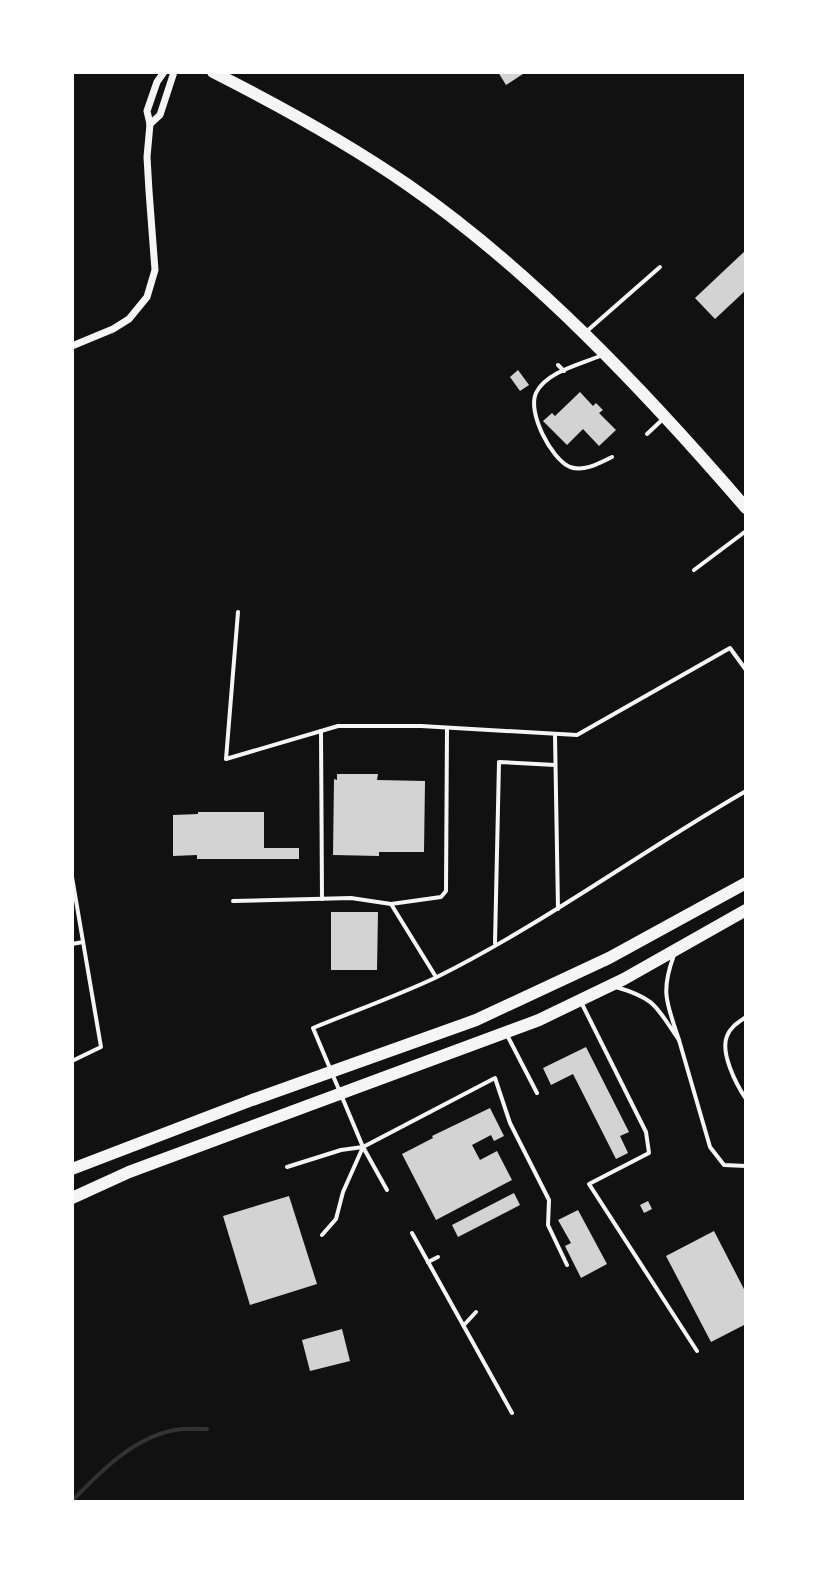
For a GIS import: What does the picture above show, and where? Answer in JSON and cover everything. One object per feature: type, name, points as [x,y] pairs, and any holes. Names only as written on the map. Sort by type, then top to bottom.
[{"type":"main road","points":[[213,72],[300,117],[411,187],[538,290],[665,417],[746,508]]},
{"type":"main road","points":[[72,1169],[476,1020],[609,958],[746,883]]},
{"type":"main road","points":[[72,1198],[129,1172],[505,1033],[610,985],[746,910]]},
{"type":"street","points":[[72,346],[129,319],[147,297],[155,270],[147,111],[157,82],[164,72]]},
{"type":"street","points":[[150,124],[160,115],[174,72]]},
{"type":"lane","points":[[583,335],[660,267]]},
{"type":"lane","points":[[603,355],[564,371],[541,386],[536,394],[534,416],[550,445],[572,468],[583,468],[612,457]]},
{"type":"lane","points":[[558,365],[564,371]]},
{"type":"lane","points":[[537,381],[541,386]]},
{"type":"lane","points":[[647,434],[665,417]]},
{"type":"lane","points":[[694,570],[746,531]]},
{"type":"lane","points":[[238,612],[226,759],[338,726],[577,735],[730,648],[746,670]]},
{"type":"lane","points":[[233,901],[351,898],[391,904],[441,897],[446,891],[447,728]]},
{"type":"lane","points":[[321,731],[322,899]]},
{"type":"lane","points":[[555,734],[558,909]]},
{"type":"lane","points":[[495,944],[499,762],[555,765]]},
{"type":"lane","points":[[387,1190],[363,1147],[313,1028],[436,977],[558,909],[746,791]]},
{"type":"lane","points":[[72,877],[101,1047],[72,1061]]},
{"type":"lane","points":[[391,904],[436,977]]},
{"type":"lane","points":[[72,944],[83,942]]},
{"type":"lane","points":[[676,949],[666,977],[664,996],[710,1147],[724,1165],[746,1166]]},
{"type":"lane","points":[[610,985],[637,993],[653,1002],[679,1040]]},
{"type":"lane","points":[[580,1000],[646,1132],[649,1153],[589,1184],[697,1351]]},
{"type":"lane","points":[[746,1017],[733,1026],[725,1038],[726,1055],[746,1099]]},
{"type":"lane","points":[[505,1033],[537,1093]]},
{"type":"lane","points":[[287,1167],[341,1150],[363,1147],[495,1078],[510,1123],[549,1200],[548,1225],[567,1265]]},
{"type":"lane","points":[[322,1235],[336,1219],[343,1192],[363,1147]]},
{"type":"lane","points":[[412,1233],[512,1413]]},
{"type":"lane","points":[[428,1262],[438,1257]]},
{"type":"lane","points":[[464,1326],[476,1312]]},
{"type":"building","points":[[498,72],[526,72],[506,85]]},
{"type":"building","points":[[746,250],[746,290],[715,319],[695,298]]},
{"type":"building","points":[[518,370],[529,385],[520,391],[510,377]]},
{"type":"building","points":[[580,392],[593,406],[596,403],[603,410],[599,413],[616,430],[599,446],[583,429],[567,445],[543,421],[552,413],[555,416]]},
{"type":"building","points":[[337,774],[378,774],[377,780],[425,781],[424,852],[379,852],[379,856],[333,855],[334,779],[337,780]]},
{"type":"building","points":[[264,812],[264,848],[299,848],[299,859],[197,859],[197,855],[173,856],[173,815]]},
{"type":"building","points":[[331,912],[378,912],[377,970],[331,970]]},
{"type":"building","points":[[586,1047],[629,1132],[620,1136],[628,1153],[616,1159],[573,1074],[551,1085],[543,1068]]},
{"type":"building","points":[[490,1108],[504,1136],[494,1141],[491,1135],[472,1145],[480,1160],[497,1151],[512,1180],[436,1220],[402,1154]]},
{"type":"building","points":[[514,1193],[520,1205],[458,1237],[452,1225]]},
{"type":"building","points":[[289,1196],[317,1284],[250,1305],[223,1216]]},
{"type":"building","points":[[648,1201],[652,1209],[644,1213],[640,1205]]},
{"type":"building","points":[[578,1210],[607,1264],[581,1278],[565,1246],[571,1243],[558,1220]]},
{"type":"building","points":[[714,1231],[746,1293],[746,1324],[711,1342],[666,1256]]},
{"type":"building","points":[[342,1329],[350,1361],[310,1371],[302,1340]]},
{"type":"waterway","points":[[72,1501],[106,1468],[146,1440],[175,1430],[207,1429]]}]
